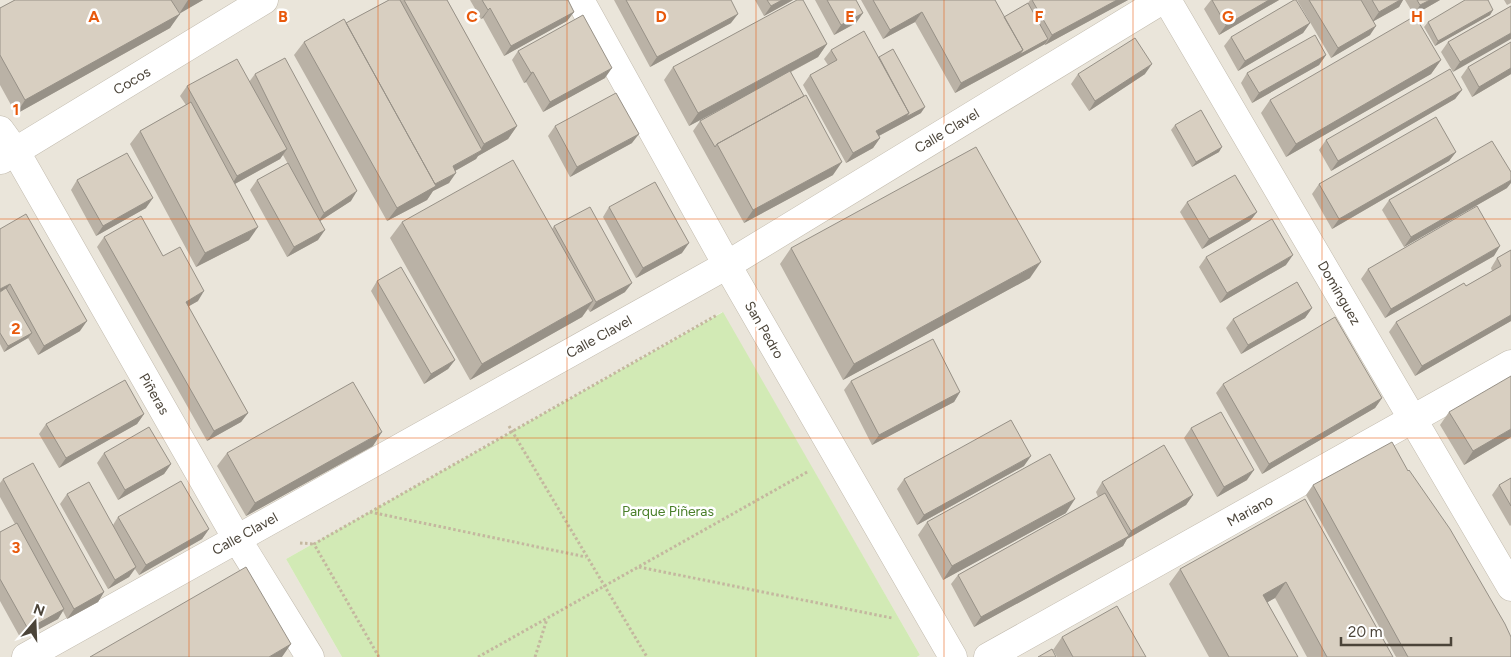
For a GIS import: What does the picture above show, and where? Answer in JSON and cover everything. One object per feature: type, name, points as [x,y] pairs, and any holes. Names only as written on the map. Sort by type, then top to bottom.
[{"type":"street","name":"Cocos","points":[[8,156],[264,0]]},
{"type":"street","name":"San Pedro","points":[[580,0],[726,265],[953,657]]},
{"type":"street","name":"Calle Clavel","points":[[26,657],[726,265],[1162,0]]},
{"type":"street","name":"Domínguez","points":[[1167,0],[1511,587]]},
{"type":"street","name":"Piñeras","points":[[0,130],[8,156],[237,539],[310,657]]},
{"type":"street","name":"Mariano","points":[[988,657],[1511,364]]},
{"type":"path","points":[[379,657],[314,544],[722,312]]},
{"type":"path","points":[[492,396],[647,657]]},
{"type":"path","points":[[478,657],[836,455]]},
{"type":"path","points":[[369,512],[587,557]]},
{"type":"path","points":[[638,567],[900,620]]},
{"type":"path","points":[[535,657],[547,618]]},
{"type":"shaded area","points":[[0,0],[1511,0],[1511,657],[917,657],[920,655],[722,312],[286,559],[342,657],[0,657]]},
{"type":"green space","name":"Parque Piñeras","points":[[723,312],[920,655],[917,657],[342,657],[286,559]]},
{"type":"building","points":[[15,0],[171,0],[180,14],[25,100],[0,55],[0,8]]},
{"type":"building","points":[[389,0],[400,0],[482,150],[453,166],[456,173],[435,184],[346,23]]},
{"type":"building","points":[[404,0],[447,0],[517,126],[484,144]]},
{"type":"building","points":[[482,0],[568,0],[574,12],[511,46],[490,8],[488,10]]},
{"type":"building","points":[[626,0],[731,0],[738,14],[657,57]]},
{"type":"building","points":[[767,0],[782,0],[771,6]]},
{"type":"building","points":[[797,0],[803,0],[827,44],[698,113],[673,67]]},
{"type":"building","points":[[827,0],[856,0],[863,13],[841,25]]},
{"type":"building","points":[[873,0],[995,0],[1023,50],[961,83],[922,12],[890,30]]},
{"type":"building","points":[[1032,0],[1117,0],[1052,35]]},
{"type":"building","points":[[1212,0],[1269,0],[1226,25]]},
{"type":"building","points":[[1296,0],[1310,23],[1245,61],[1231,37]]},
{"type":"building","points":[[1309,0],[1361,0],[1376,26],[1338,48]]},
{"type":"building","points":[[1372,0],[1400,0],[1379,12]]},
{"type":"building","points":[[1417,0],[1430,0],[1420,5]]},
{"type":"building","points":[[1465,0],[1488,0],[1493,10],[1438,41],[1428,22]]},
{"type":"building","points":[[1028,3],[1048,39],[1019,55],[1023,50],[1004,17]]},
{"type":"building","points":[[1511,6],[1511,33],[1460,62],[1448,42]]},
{"type":"building","points":[[583,15],[612,68],[550,102],[533,72],[531,73],[518,51]]},
{"type":"building","points":[[1415,16],[1441,60],[1296,144],[1270,100]]},
{"type":"building","points":[[344,19],[436,186],[397,208],[304,42]]},
{"type":"building","points":[[864,31],[909,113],[876,131],[880,138],[853,153],[810,75],[837,60],[831,50]]},
{"type":"building","points":[[1315,35],[1326,55],[1259,93],[1247,73]]},
{"type":"building","points":[[1135,38],[1152,64],[1095,101],[1078,74]]},
{"type":"building","points":[[1511,42],[1511,68],[1479,87],[1468,67]]},
{"type":"building","points":[[893,49],[925,107],[906,117],[909,113],[879,57]]},
{"type":"building","points":[[285,58],[357,191],[324,213],[255,74]]},
{"type":"building","points":[[237,59],[287,149],[237,176],[187,86]]},
{"type":"building","points":[[1450,69],[1462,90],[1338,161],[1326,140]]},
{"type":"building","points":[[790,71],[804,96],[717,144],[715,147],[700,121]]},
{"type":"building","points":[[616,93],[639,134],[577,167],[555,126]]},
{"type":"building","points":[[806,95],[842,162],[753,210],[717,144]]},
{"type":"building","points":[[191,102],[258,227],[205,253],[140,131]]},
{"type":"building","points":[[1201,110],[1222,147],[1196,162],[1175,125]]},
{"type":"building","points":[[1436,117],[1456,152],[1339,219],[1319,184]]},
{"type":"building","points":[[1492,141],[1511,172],[1511,180],[1411,237],[1389,200]]},
{"type":"building","points":[[976,147],[1041,262],[854,364],[791,248]]},
{"type":"building","points":[[127,153],[153,198],[103,226],[77,180]]},
{"type":"building","points":[[513,160],[593,301],[482,364],[402,222]]},
{"type":"building","points":[[288,163],[325,230],[294,247],[257,180]]},
{"type":"building","points":[[1235,175],[1257,212],[1209,239],[1187,202]]},
{"type":"building","points":[[655,182],[689,243],[643,268],[609,207]]},
{"type":"building","points":[[1477,206],[1500,246],[1391,309],[1368,269]]},
{"type":"building","points":[[590,207],[632,283],[596,302],[554,226]]},
{"type":"building","points":[[26,214],[87,321],[44,346],[10,284],[0,289],[0,229]]},
{"type":"building","points":[[141,216],[163,256],[180,247],[204,291],[186,302],[248,413],[214,431],[104,237]]},
{"type":"building","points":[[1272,219],[1293,255],[1227,293],[1206,257]]},
{"type":"building","points":[[1511,250],[1511,315],[1422,366],[1396,322],[1464,283],[1466,286],[1501,266],[1497,258]]},
{"type":"building","points":[[401,267],[455,360],[431,374],[377,281]]},
{"type":"building","points":[[1297,282],[1312,308],[1248,345],[1233,319]]},
{"type":"building","points":[[6,288],[32,333],[8,346],[0,333],[0,292]]},
{"type":"building","points":[[1335,317],[1382,398],[1269,464],[1223,384]]},
{"type":"building","points":[[933,339],[960,392],[879,435],[851,381]]},
{"type":"building","points":[[1511,376],[1511,429],[1473,451],[1449,412]]},
{"type":"building","points":[[125,380],[144,414],[66,458],[46,424]]},
{"type":"building","points":[[353,382],[382,432],[255,503],[227,453]]},
{"type":"building","points":[[1221,412],[1254,470],[1224,487],[1191,428]]},
{"type":"building","points":[[1011,420],[1031,456],[924,515],[904,479]]},
{"type":"building","points":[[149,427],[171,464],[125,490],[104,453]]},
{"type":"building","points":[[1392,442],[1408,471],[1450,529],[1505,624],[1511,637],[1511,657],[1408,657],[1313,485]]},
{"type":"building","points":[[1164,445],[1193,495],[1131,531],[1102,482]]},
{"type":"building","points":[[1050,454],[1075,499],[952,566],[927,522]]},
{"type":"building","points":[[33,463],[104,592],[74,609],[3,479]]},
{"type":"building","points":[[1511,478],[1511,506],[1499,485]]},
{"type":"building","points":[[181,481],[209,529],[146,565],[118,517]]},
{"type":"building","points":[[89,482],[136,567],[115,580],[67,494]]},
{"type":"building","points":[[1105,493],[1129,536],[981,617],[958,575]]},
{"type":"building","points":[[1305,499],[1393,657],[1327,657],[1286,582],[1263,595],[1298,657],[1229,657],[1180,569]]},
{"type":"building","points":[[17,523],[64,609],[28,629],[0,579],[0,532]]},
{"type":"building","points":[[246,567],[291,644],[269,657],[90,657]]},
{"type":"building","points":[[1117,606],[1146,657],[1073,657],[1062,637]]},
{"type":"building","points":[[1052,649],[1056,657],[1038,657]]}]
